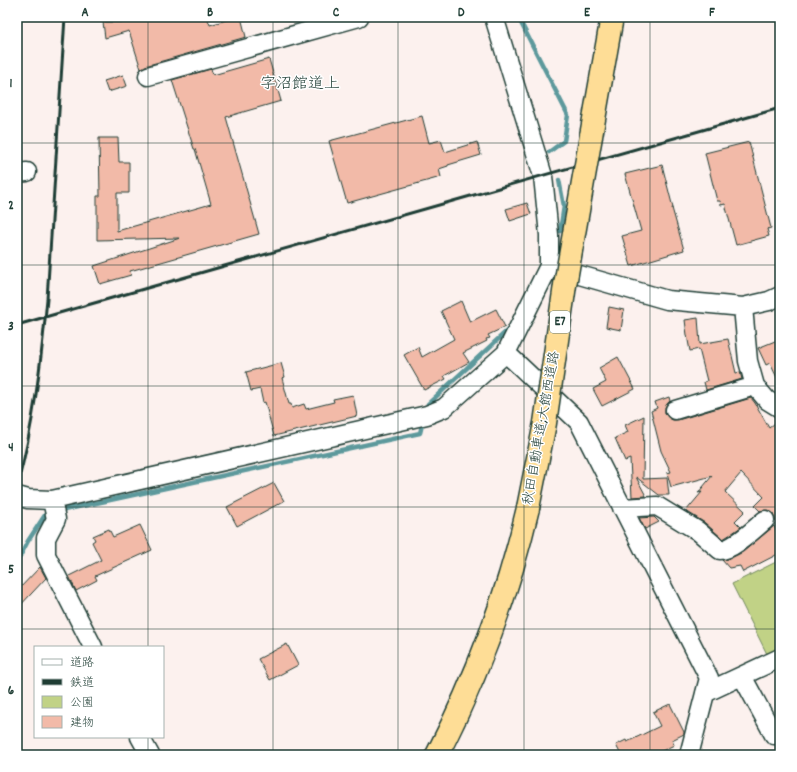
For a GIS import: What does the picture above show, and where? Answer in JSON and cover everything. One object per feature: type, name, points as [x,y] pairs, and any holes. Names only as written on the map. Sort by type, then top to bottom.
[{"type":"highway","name":"秋田自動車道;大館西道路","points":[[437,755],[456,717],[499,612],[521,539],[546,423],[565,285],[612,17]]},
{"type":"street","points":[[148,76],[359,17]]},
{"type":"street","points":[[17,496],[28,499],[52,500],[427,415],[444,408],[506,352],[549,266],[549,235],[543,176],[494,17]]},
{"type":"street","points":[[549,266],[667,300],[743,307],[769,301],[780,296]]},
{"type":"street","points":[[743,307],[748,361],[754,386],[767,400],[780,408]]},
{"type":"street","points":[[506,352],[579,422],[709,678],[689,755]]},
{"type":"street","points":[[675,410],[754,386]]},
{"type":"street","points":[[52,500],[56,519],[46,538],[46,555],[92,646]]},
{"type":"street","points":[[622,508],[657,506],[698,531],[720,550],[725,550],[735,544],[765,520]]},
{"type":"street","points":[[705,693],[780,658]]},
{"type":"street","points":[[742,676],[774,735]]},
{"type":"street","points":[[141,738],[150,755]]},
{"type":"green space","points":[[780,560],[780,648],[767,654],[732,584]]},
{"type":"building","points":[[125,17],[207,17],[210,25],[236,17],[241,17],[246,37],[145,66],[141,69],[129,31],[105,38],[103,22],[126,22]]},
{"type":"building","points":[[269,59],[281,101],[226,117],[259,234],[130,271],[131,275],[100,284],[94,266],[180,238],[97,240],[97,196],[100,196],[99,138],[118,138],[119,162],[129,162],[129,193],[117,193],[117,231],[211,204],[195,149],[172,80],[211,69],[213,75]]},
{"type":"building","points":[[123,75],[127,86],[108,92],[104,81]]},
{"type":"building","points":[[422,116],[429,143],[441,140],[445,152],[477,142],[481,155],[439,169],[441,177],[347,203],[329,141]]},
{"type":"building","points":[[749,142],[771,228],[767,229],[769,236],[736,245],[725,204],[721,205],[720,201],[717,201],[705,153]]},
{"type":"building","points":[[662,165],[684,250],[631,266],[622,236],[641,231],[625,174]]},
{"type":"building","points":[[527,203],[531,214],[510,221],[506,209]]},
{"type":"building","points":[[461,301],[470,322],[496,309],[505,327],[488,335],[490,338],[486,339],[487,341],[463,353],[469,362],[444,376],[446,379],[424,390],[404,355],[418,347],[422,357],[454,339],[441,311]]},
{"type":"building","points":[[609,307],[624,310],[621,330],[606,327]]},
{"type":"building","points":[[698,318],[700,344],[728,339],[736,373],[740,372],[742,379],[706,390],[704,382],[707,381],[699,349],[690,351],[685,320]]},
{"type":"building","points":[[780,339],[780,384],[770,363],[766,365],[758,348]]},
{"type":"building","points":[[618,357],[635,389],[602,406],[593,389],[606,382],[599,368]]},
{"type":"building","points":[[281,363],[285,377],[282,378],[289,404],[291,404],[292,408],[304,404],[306,409],[334,402],[333,399],[353,395],[357,416],[274,436],[260,389],[251,391],[246,372]]},
{"type":"building","points":[[669,397],[670,401],[665,407],[665,413],[673,420],[678,420],[751,398],[769,428],[780,419],[780,517],[775,522],[773,513],[768,510],[760,511],[755,506],[764,497],[741,473],[725,492],[745,511],[735,521],[741,527],[731,534],[723,539],[705,523],[686,511],[702,492],[698,493],[712,476],[671,487],[667,473],[671,472],[661,451],[651,411],[657,408],[655,402]]},
{"type":"building","points":[[644,416],[643,479],[667,478],[669,495],[659,495],[636,477],[646,496],[632,497],[630,459],[625,461],[615,438],[628,432],[625,425]]},
{"type":"building","points":[[274,483],[284,501],[237,526],[227,507]]},
{"type":"building","points":[[654,517],[659,522],[645,529],[639,518]]},
{"type":"building","points":[[140,525],[152,550],[95,576],[97,580],[76,591],[69,576],[101,560],[92,542],[95,540],[93,536],[109,529],[113,537]]},
{"type":"building","points":[[774,526],[780,539],[780,553],[743,572],[740,566],[729,568],[722,560],[729,559],[743,552]]},
{"type":"building","points":[[40,567],[46,578],[17,609],[17,591]]},
{"type":"building","points":[[287,644],[298,665],[270,680],[258,659]]},
{"type":"building","points":[[670,704],[684,732],[684,734],[672,740],[674,745],[654,755],[621,755],[616,745],[626,740],[627,742],[660,726],[653,712]]},
{"type":"waterway","points":[[518,17],[568,115],[564,141],[549,152]]},
{"type":"waterway","points":[[559,180],[564,206],[560,231]]},
{"type":"waterway","points":[[428,404],[509,329]]},
{"type":"waterway","points":[[64,510],[420,433],[422,425]]},
{"type":"waterway","points":[[17,562],[28,541],[47,512]]},
{"type":"railway","points":[[17,486],[32,417],[45,323],[65,17]]},
{"type":"railway","points":[[17,325],[780,108]]},
{"type":"district","name":"字沼館道上","points":[[300,84]]}]
